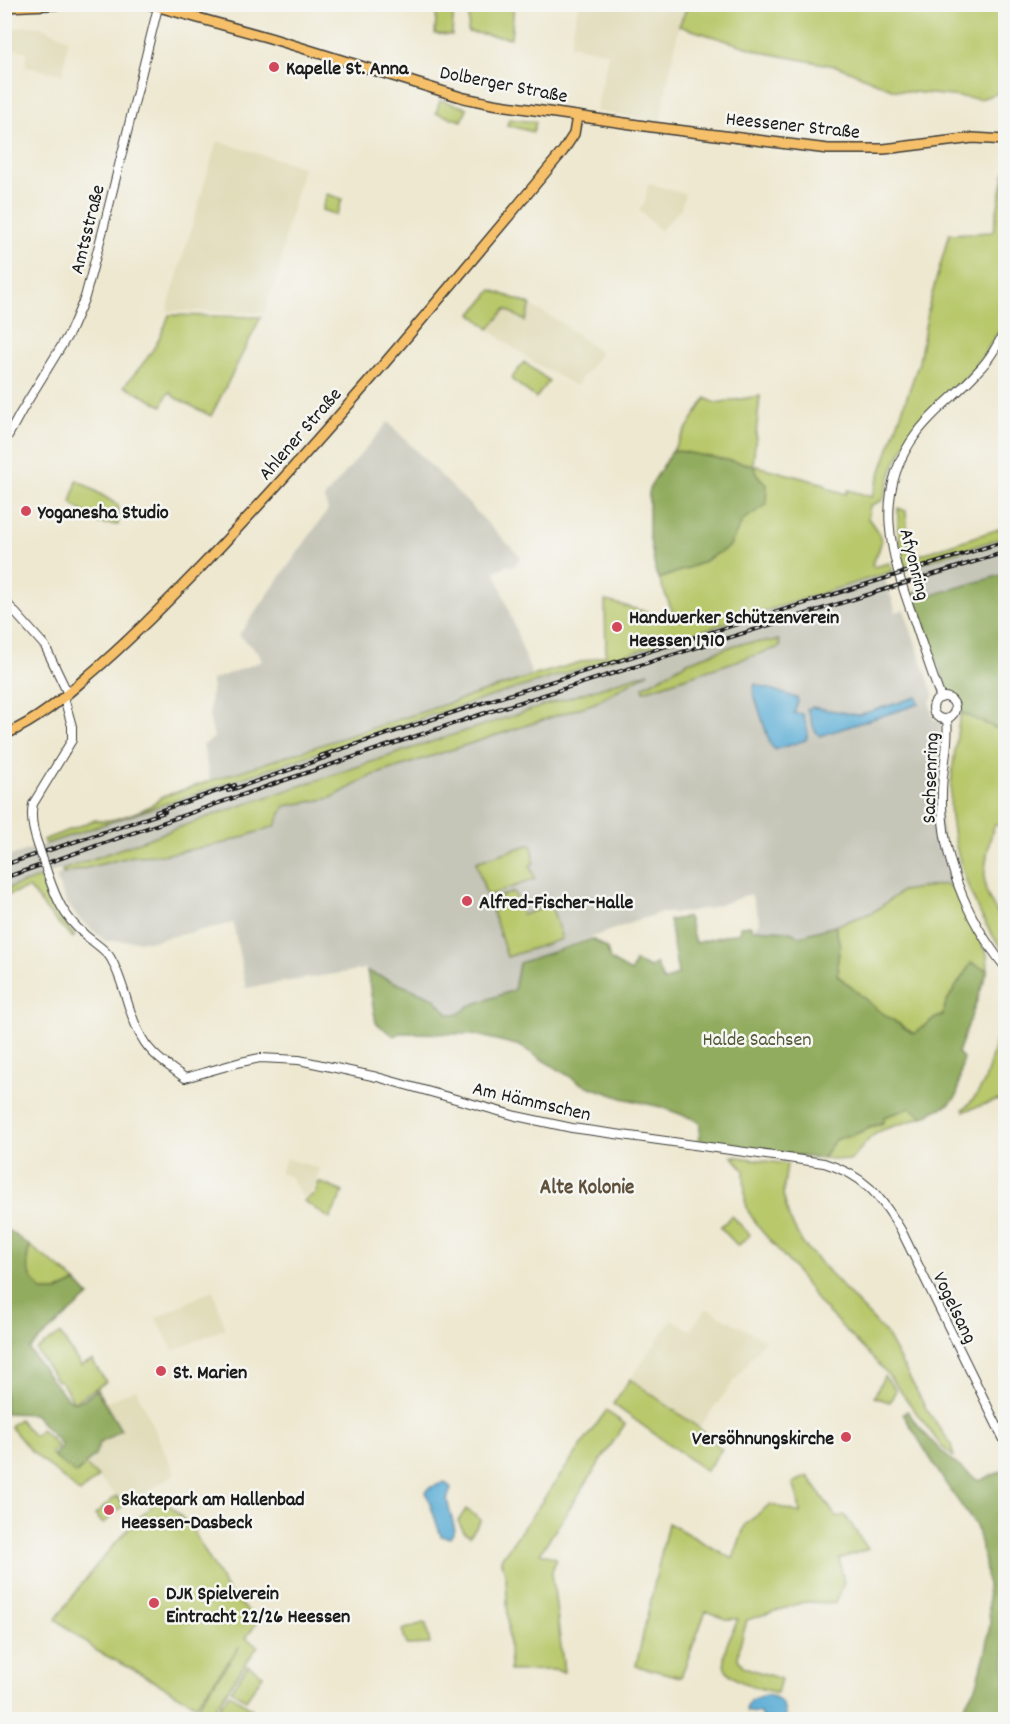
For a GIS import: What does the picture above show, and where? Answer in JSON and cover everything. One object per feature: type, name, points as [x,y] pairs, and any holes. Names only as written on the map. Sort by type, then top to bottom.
[{"type":"main road","points":[[4,7],[72,4]]},
{"type":"main road","name":"Dolberger Straße","points":[[153,6],[464,98],[578,116]]},
{"type":"main road","name":"Heessener Straße","points":[[578,116],[828,149],[884,149],[973,138],[1005,140]]},
{"type":"main road","name":"Ahlener Straße","points":[[4,735],[33,722],[66,696],[128,640],[182,587],[292,470],[562,151],[574,134],[578,116]]},
{"type":"street","name":"Amtsstraße","points":[[4,443],[70,332],[85,297],[101,240],[153,6]]},
{"type":"street","name":"Afyonring","points":[[941,698],[894,559],[889,528],[890,493],[900,461],[917,432],[991,357],[1005,329]]},
{"type":"street","points":[[4,600],[45,646],[66,696]]},
{"type":"street","name":"Am Hämmschen","points":[[66,696],[72,726],[72,740],[33,804],[32,826],[57,900],[67,916],[108,955],[117,971],[141,1038],[158,1057],[185,1078],[260,1058],[299,1060],[377,1077],[516,1116],[572,1128],[824,1163],[852,1173],[871,1188]]},
{"type":"street","name":"Sachsenring","points":[[941,698],[949,699],[954,705],[953,714],[947,719],[941,719],[934,713],[934,705],[941,698]]},
{"type":"street","name":"Sachsenring","points":[[947,719],[948,736],[942,796],[946,843],[954,875],[963,896],[990,947],[1005,968]]},
{"type":"street","name":"Vogelsang","points":[[871,1188],[901,1230],[1005,1444]]},
{"type":"shaded area","points":[[578,5],[692,5],[679,26],[660,122],[596,111],[608,53],[570,45]]},
{"type":"shaded area","points":[[26,26],[43,27],[68,39],[63,75],[25,66],[27,52],[5,48],[7,30]]},
{"type":"shaded area","points":[[217,141],[303,167],[285,237],[279,273],[264,313],[167,311]]},
{"type":"shaded area","points":[[648,183],[685,194],[681,208],[660,231],[639,210],[645,203]]},
{"type":"shaded area","points":[[532,306],[564,324],[601,353],[576,386],[534,363],[489,330],[506,310],[525,322]]},
{"type":"shaded area","points":[[388,422],[521,557],[514,566],[508,565],[495,571],[532,676],[210,780],[203,745],[214,738],[209,717],[212,680],[262,661],[259,654],[239,635],[328,510],[324,498]]},
{"type":"shaded area","points":[[1005,537],[1005,574],[924,597],[919,591],[911,566]]},
{"type":"shaded area","points":[[884,575],[896,612],[904,610],[934,696],[930,702],[933,718],[941,723],[937,789],[947,866],[954,889],[946,884],[902,891],[873,912],[835,926],[798,935],[788,931],[753,929],[760,922],[751,894],[707,909],[685,913],[659,913],[520,963],[514,990],[469,1006],[459,1014],[448,1014],[434,998],[366,969],[246,988],[233,923],[152,941],[105,941],[78,918],[66,902],[56,878],[63,871],[285,806],[331,798],[371,776],[595,703],[216,814],[5,889],[4,858],[422,718]],"holes":[[[779,640],[643,691],[738,644]]]},
{"type":"shaded area","points":[[286,1158],[320,1169],[310,1194],[302,1197],[290,1176],[280,1173]]},
{"type":"shaded area","points":[[213,1290],[225,1328],[173,1351],[156,1318]]},
{"type":"shaded area","points":[[706,1308],[765,1340],[699,1428],[630,1379],[672,1319],[690,1330]]},
{"type":"shaded area","points":[[136,1389],[175,1474],[126,1506],[85,1464],[95,1455],[99,1444],[121,1430],[105,1403]]},
{"type":"green space","points":[[437,5],[454,5],[452,35],[435,34]]},
{"type":"green space","points":[[470,5],[514,5],[511,38],[468,32]]},
{"type":"green space","points":[[688,5],[1005,5],[1005,91],[980,99],[894,90],[840,67],[766,53],[679,26]]},
{"type":"green space","points":[[440,100],[467,108],[462,121],[436,113]]},
{"type":"green space","points":[[509,119],[536,122],[533,132],[507,125]]},
{"type":"green space","points":[[1005,172],[1005,322],[974,370],[932,411],[909,438],[894,466],[883,500],[870,506],[868,518],[881,540],[872,565],[873,567],[890,563],[893,571],[422,718],[45,844],[43,840],[95,820],[120,818],[140,811],[161,797],[532,676],[606,655],[605,601],[675,617],[659,579],[701,563],[729,547],[743,520],[767,485],[759,477],[753,465],[825,484],[827,488],[846,494],[848,490],[872,497],[919,362],[929,305],[949,234],[993,232]]},
{"type":"green space","points":[[327,194],[342,199],[337,215],[322,210]]},
{"type":"green space","points":[[492,290],[531,305],[525,321],[506,309],[489,329],[472,314]]},
{"type":"green space","points":[[169,315],[261,317],[211,416],[174,397],[171,392],[162,406],[124,386],[151,353]]},
{"type":"green space","points":[[524,362],[549,381],[536,398],[511,379]]},
{"type":"green space","points":[[760,396],[753,465],[673,450],[706,398],[715,403]]},
{"type":"green space","points":[[673,450],[753,465],[759,477],[767,485],[766,505],[743,520],[729,547],[701,563],[659,579],[656,574],[649,534],[649,488]]},
{"type":"green space","points":[[77,480],[118,505],[118,525],[98,523],[71,503]]},
{"type":"green space","points":[[898,508],[906,511],[910,558],[1005,527],[1005,537],[904,568],[898,527]]},
{"type":"green space","points":[[1006,574],[1005,732],[961,713],[959,701],[947,689],[913,593],[919,591],[925,597]]},
{"type":"green space","points":[[779,640],[780,647],[644,691],[643,687],[688,662],[738,644]]},
{"type":"green space","points":[[649,672],[595,703],[371,776],[331,798],[285,806],[275,826],[225,843],[162,855],[133,856],[63,874],[62,870],[216,814]]},
{"type":"green space","points":[[961,713],[1005,732],[1005,824],[995,825],[990,838],[985,884],[989,899],[1005,922],[1005,953],[985,923],[969,890],[954,836],[950,796]]},
{"type":"green space","points":[[531,844],[534,863],[530,865],[535,879],[490,895],[486,894],[476,862]]},
{"type":"green space","points":[[42,877],[46,894],[59,916],[75,936],[73,938],[52,917],[29,888],[5,896],[5,889]]},
{"type":"green space","points":[[946,884],[954,889],[987,954],[988,970],[971,964],[946,1002],[943,1015],[932,1020],[914,1034],[879,1011],[836,974],[840,945],[835,926],[873,912],[902,891]]},
{"type":"green space","points":[[514,892],[522,915],[551,905],[562,939],[507,957],[489,900]]},
{"type":"green space","name":"Halde Sachsen","points":[[688,917],[695,943],[740,932],[740,926],[750,925],[753,929],[788,931],[799,936],[835,926],[840,945],[837,975],[879,1011],[914,1034],[932,1020],[943,1015],[946,1002],[971,963],[988,970],[958,1053],[963,1058],[957,1096],[949,1104],[923,1117],[910,1108],[884,1117],[883,1122],[834,1141],[822,1159],[699,1143],[700,1124],[696,1120],[661,1107],[622,1098],[582,1084],[520,1046],[473,1034],[400,1033],[394,1036],[376,1023],[367,971],[434,998],[448,1014],[459,1014],[469,1006],[514,990],[519,963],[592,939],[607,948],[610,960],[631,972],[635,961],[650,968],[656,963],[664,982],[678,974],[669,920]]},
{"type":"green space","points":[[1005,1023],[1005,1098],[964,1111],[963,1109],[981,1089],[999,1034]]},
{"type":"green space","points":[[910,1108],[923,1117],[882,1130],[872,1136],[850,1161],[823,1158],[834,1141],[883,1123],[884,1117]]},
{"type":"green space","points":[[732,1156],[787,1164],[783,1194],[789,1218],[803,1244],[886,1334],[927,1410],[951,1444],[954,1457],[942,1447],[886,1372],[819,1303],[793,1267],[759,1228],[748,1211],[745,1200],[744,1170]]},
{"type":"green space","points":[[319,1182],[343,1192],[330,1219],[304,1201],[315,1193]]},
{"type":"green space","points":[[732,1216],[750,1235],[738,1246],[720,1227]]},
{"type":"green space","points":[[4,1227],[30,1246],[27,1259],[28,1270],[42,1291],[58,1291],[76,1282],[89,1296],[29,1349],[51,1380],[71,1400],[76,1402],[97,1390],[121,1430],[99,1444],[95,1455],[76,1474],[53,1456],[62,1445],[34,1414],[5,1413]]},
{"type":"green space","points":[[30,1246],[76,1282],[58,1291],[42,1291],[28,1270],[27,1259]]},
{"type":"green space","points":[[60,1334],[81,1366],[92,1360],[106,1382],[74,1402],[36,1350]]},
{"type":"green space","points":[[884,1376],[896,1390],[890,1402],[874,1397]]},
{"type":"green space","points":[[630,1379],[699,1428],[722,1449],[706,1471],[613,1404]]},
{"type":"green space","points":[[606,1411],[625,1424],[540,1553],[556,1558],[552,1572],[564,1672],[555,1670],[510,1671],[506,1576],[501,1559]]},
{"type":"green space","points":[[907,1411],[940,1450],[979,1481],[1005,1470],[1005,1719],[957,1719],[978,1681],[987,1647],[990,1622],[985,1562],[976,1526],[946,1484],[903,1414]]},
{"type":"green space","points":[[19,1419],[34,1436],[41,1429],[58,1446],[51,1453],[53,1456],[77,1474],[85,1464],[98,1477],[80,1493],[30,1450],[10,1426]]},
{"type":"green space","points":[[808,1476],[836,1517],[845,1515],[868,1549],[839,1559],[844,1583],[835,1603],[804,1602],[747,1620],[738,1659],[744,1667],[781,1679],[777,1693],[744,1683],[729,1674],[725,1668],[724,1655],[738,1619],[725,1619],[706,1611],[681,1677],[636,1666],[668,1523],[733,1559],[745,1525],[770,1504],[800,1513],[793,1483]]},
{"type":"green space","name":"Skatepark am Hallenbad Heessen-Dasbeck","points":[[116,1496],[124,1505],[103,1524],[95,1515]]},
{"type":"green space","name":"DJK Spielverein Eintracht 22/26 Heessen","points":[[162,1497],[191,1527],[229,1593],[250,1613],[256,1624],[246,1638],[258,1646],[210,1715],[198,1706],[240,1646],[196,1705],[97,1651],[56,1619],[105,1555]]},
{"type":"green space","points":[[466,1509],[481,1520],[470,1536],[464,1532],[458,1521]]},
{"type":"green space","points":[[426,1624],[430,1644],[407,1645],[402,1630]]},
{"type":"green space","points":[[248,1665],[263,1675],[246,1700],[231,1690]]},
{"type":"green space","points":[[229,1693],[252,1709],[244,1719],[217,1719],[213,1716]]},
{"type":"water","points":[[755,684],[797,698],[794,713],[803,714],[808,732],[806,740],[775,750],[770,744],[753,691]]},
{"type":"water","points":[[917,697],[919,704],[820,736],[815,731],[807,709],[812,707],[858,715]]},
{"type":"water","points":[[445,1482],[451,1488],[447,1500],[455,1530],[450,1538],[441,1536],[426,1492],[429,1488]]},
{"type":"water","points":[[770,1695],[781,1702],[785,1719],[763,1719],[760,1713],[748,1712],[746,1709],[751,1700]]},
{"type":"railway","points":[[320,756],[479,704],[1006,541]]},
{"type":"railway","points":[[4,878],[482,714],[1006,552]]},
{"type":"railway","points":[[228,791],[330,756]]},
{"type":"railway","points":[[156,812],[235,785]]},
{"type":"railway","points":[[4,865],[165,812]]},
{"type":"place","name":"Kapelle St. Anna","points":[[274,67]]},
{"type":"place","name":"Yoganesha Studio","points":[[26,511]]},
{"type":"place","name":"Handwerker Schützenverein Heessen 1910","points":[[617,627]]},
{"type":"place","name":"Alfred-Fischer-Halle","points":[[467,901]]},
{"type":"place","name":"St. Marien","points":[[161,1371]]},
{"type":"place","name":"Versöhnungskirche","points":[[846,1437]]},
{"type":"place","name":"Skatepark am Hallenbad Heessen-Dasbeck","points":[[109,1510]]},
{"type":"place","name":"DJK Spielverein Eintracht 22/26 Heessen","points":[[154,1603]]},
{"type":"district","name":"Alte Kolonie","points":[[587,1186]]}]
